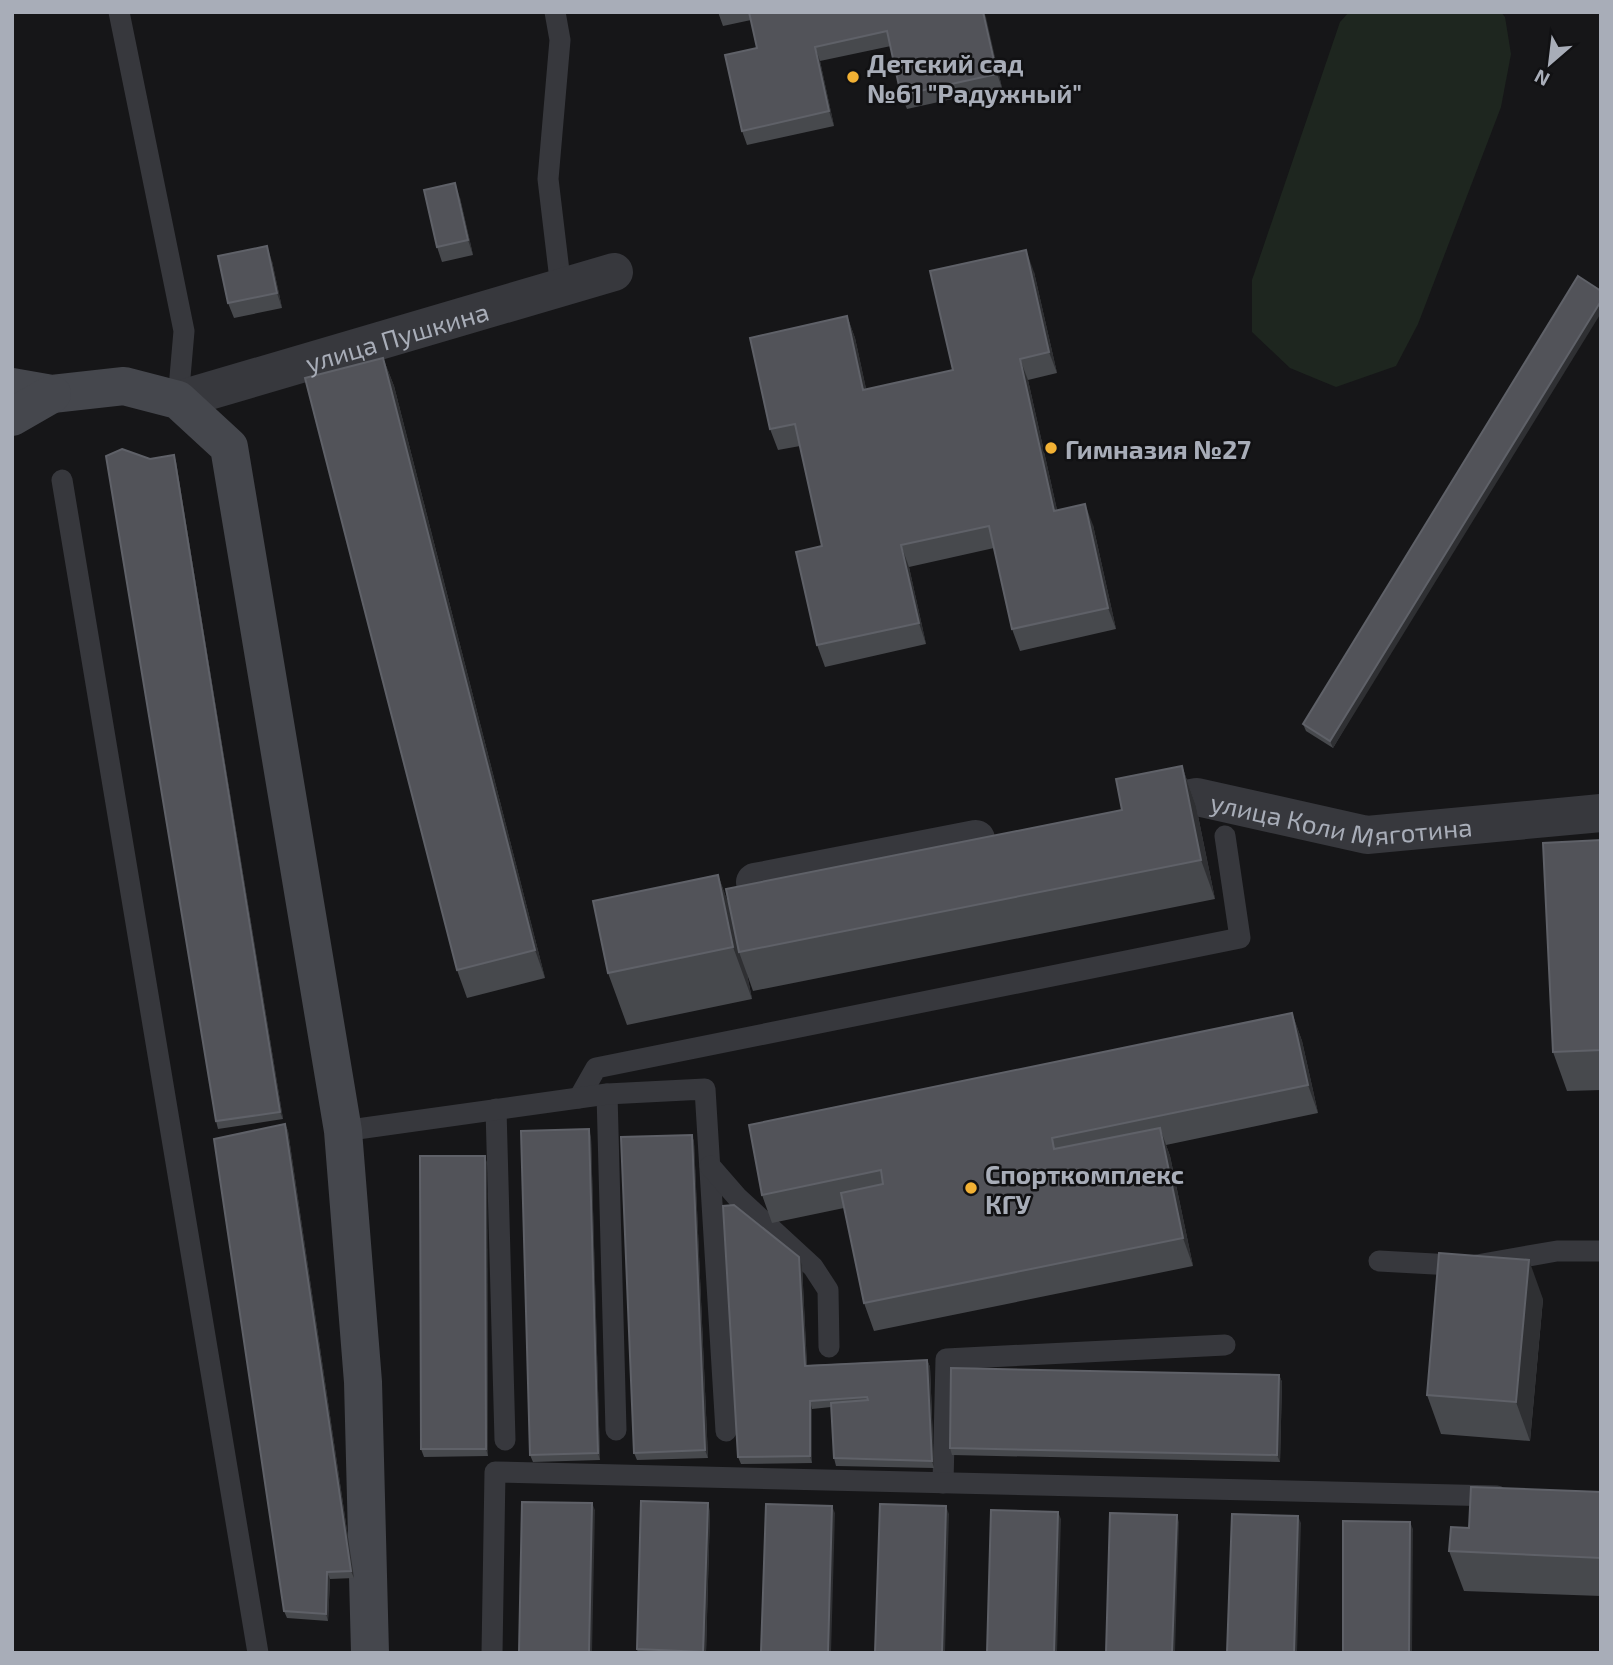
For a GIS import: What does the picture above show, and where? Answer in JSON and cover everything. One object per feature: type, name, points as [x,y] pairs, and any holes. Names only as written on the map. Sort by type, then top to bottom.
[{"type":"main road","points":[[12,387],[52,394],[124,386],[178,400],[229,447],[343,1131],[363,1382],[370,1653]]},
{"type":"main road","points":[[12,417],[52,394]]},
{"type":"street","name":"улица Пушкина","points":[[178,400],[614,272]]},
{"type":"street","name":"улица Коли Мяготина","points":[[1103,815],[1197,797],[1367,835],[1601,813]]},
{"type":"street","points":[[755,882],[1010,833]]},
{"type":"lane","points":[[119,12],[184,331],[178,400]]},
{"type":"lane","points":[[555,12],[560,40],[548,179],[561,288]]},
{"type":"lane","points":[[62,480],[258,1653]]},
{"type":"lane","points":[[579,1098],[596,1068],[1240,938],[1225,836]]},
{"type":"lane","points":[[343,1131],[607,1094],[705,1089],[726,1431]]},
{"type":"lane","points":[[607,1094],[616,1430]]},
{"type":"lane","points":[[496,1109],[505,1440]]},
{"type":"lane","points":[[710,1167],[737,1197],[813,1267],[828,1290],[829,1347]]},
{"type":"lane","points":[[1379,1261],[1471,1266],[1557,1251],[1601,1251]]},
{"type":"lane","points":[[943,1483],[946,1359],[1225,1345]]},
{"type":"lane","points":[[492,1653],[495,1472],[1519,1496]]},
{"type":"shaded area","points":[[1349,12],[1501,12],[1505,17],[1511,54],[1501,107],[1418,324],[1396,366],[1336,387],[1290,368],[1252,332],[1252,280],[1340,22]]},
{"type":"building","points":[[749,12],[983,12],[997,74],[901,95],[887,31],[815,47],[829,111],[742,131],[725,55],[757,48]]},
{"type":"building","points":[[455,183],[468,240],[437,247],[424,190]]},
{"type":"building","points":[[267,246],[277,293],[228,303],[218,256]]},
{"type":"building","points":[[1026,250],[1049,352],[1020,359],[1054,511],[1085,504],[1108,608],[1012,629],[989,526],[901,545],[919,623],[817,645],[796,552],[822,546],[795,424],[770,429],[750,338],[847,316],[863,390],[953,370],[930,271]]},
{"type":"building","points":[[1578,276],[1601,291],[1601,301],[1330,741],[1303,724]]},
{"type":"building","points":[[383,358],[535,950],[457,970],[305,378]]},
{"type":"building","points":[[122,449],[150,459],[174,455],[280,1112],[216,1121],[106,456]]},
{"type":"building","points":[[1182,766],[1201,860],[739,952],[726,889],[1122,810],[1116,779]]},
{"type":"building","points":[[1601,840],[1601,1050],[1553,1052],[1543,843]]},
{"type":"building","points":[[718,875],[733,947],[608,973],[593,901]]},
{"type":"building","name":"Спорткомплекс КГУ","points":[[1292,1013],[1308,1085],[1052,1138],[1054,1149],[1160,1128],[1183,1238],[864,1303],[841,1193],[883,1184],[881,1170],[762,1195],[749,1125]]},
{"type":"building","points":[[285,1124],[351,1571],[327,1572],[326,1614],[284,1611],[214,1139]]},
{"type":"building","points":[[589,1129],[598,1453],[530,1455],[521,1131]]},
{"type":"building","points":[[692,1135],[705,1450],[634,1453],[621,1137]]},
{"type":"building","points":[[420,1156],[485,1156],[486,1449],[421,1449]]},
{"type":"building","points":[[734,1205],[799,1257],[805,1366],[927,1360],[932,1461],[834,1458],[831,1403],[868,1400],[867,1397],[810,1401],[810,1456],[738,1457],[723,1206]]},
{"type":"building","points":[[1439,1253],[1529,1260],[1516,1402],[1427,1395]]},
{"type":"building","points":[[951,1368],[1279,1375],[1277,1455],[950,1448]]},
{"type":"building","points":[[1471,1487],[1601,1492],[1601,1558],[1449,1551],[1451,1527],[1469,1528]]},
{"type":"building","points":[[641,1501],[708,1503],[703,1652],[637,1649]]},
{"type":"building","points":[[522,1502],[592,1503],[589,1653],[519,1653]]},
{"type":"building","points":[[766,1504],[832,1506],[828,1653],[761,1652]]},
{"type":"building","points":[[880,1504],[946,1506],[942,1653],[875,1653]]},
{"type":"building","points":[[991,1510],[1058,1512],[1054,1653],[987,1653]]},
{"type":"building","points":[[1110,1513],[1177,1515],[1172,1653],[1106,1653]]},
{"type":"building","points":[[1232,1514],[1298,1516],[1294,1653],[1227,1653]]},
{"type":"building","points":[[1343,1521],[1410,1522],[1409,1653],[1343,1653]]},
{"type":"place","name":"Детский сад №61 \"Радужный\"","points":[[853,77]]},
{"type":"place","name":"Гимназия №27","points":[[1051,448]]},
{"type":"place","name":"Спорткомплекс КГУ","points":[[971,1188]]}]
